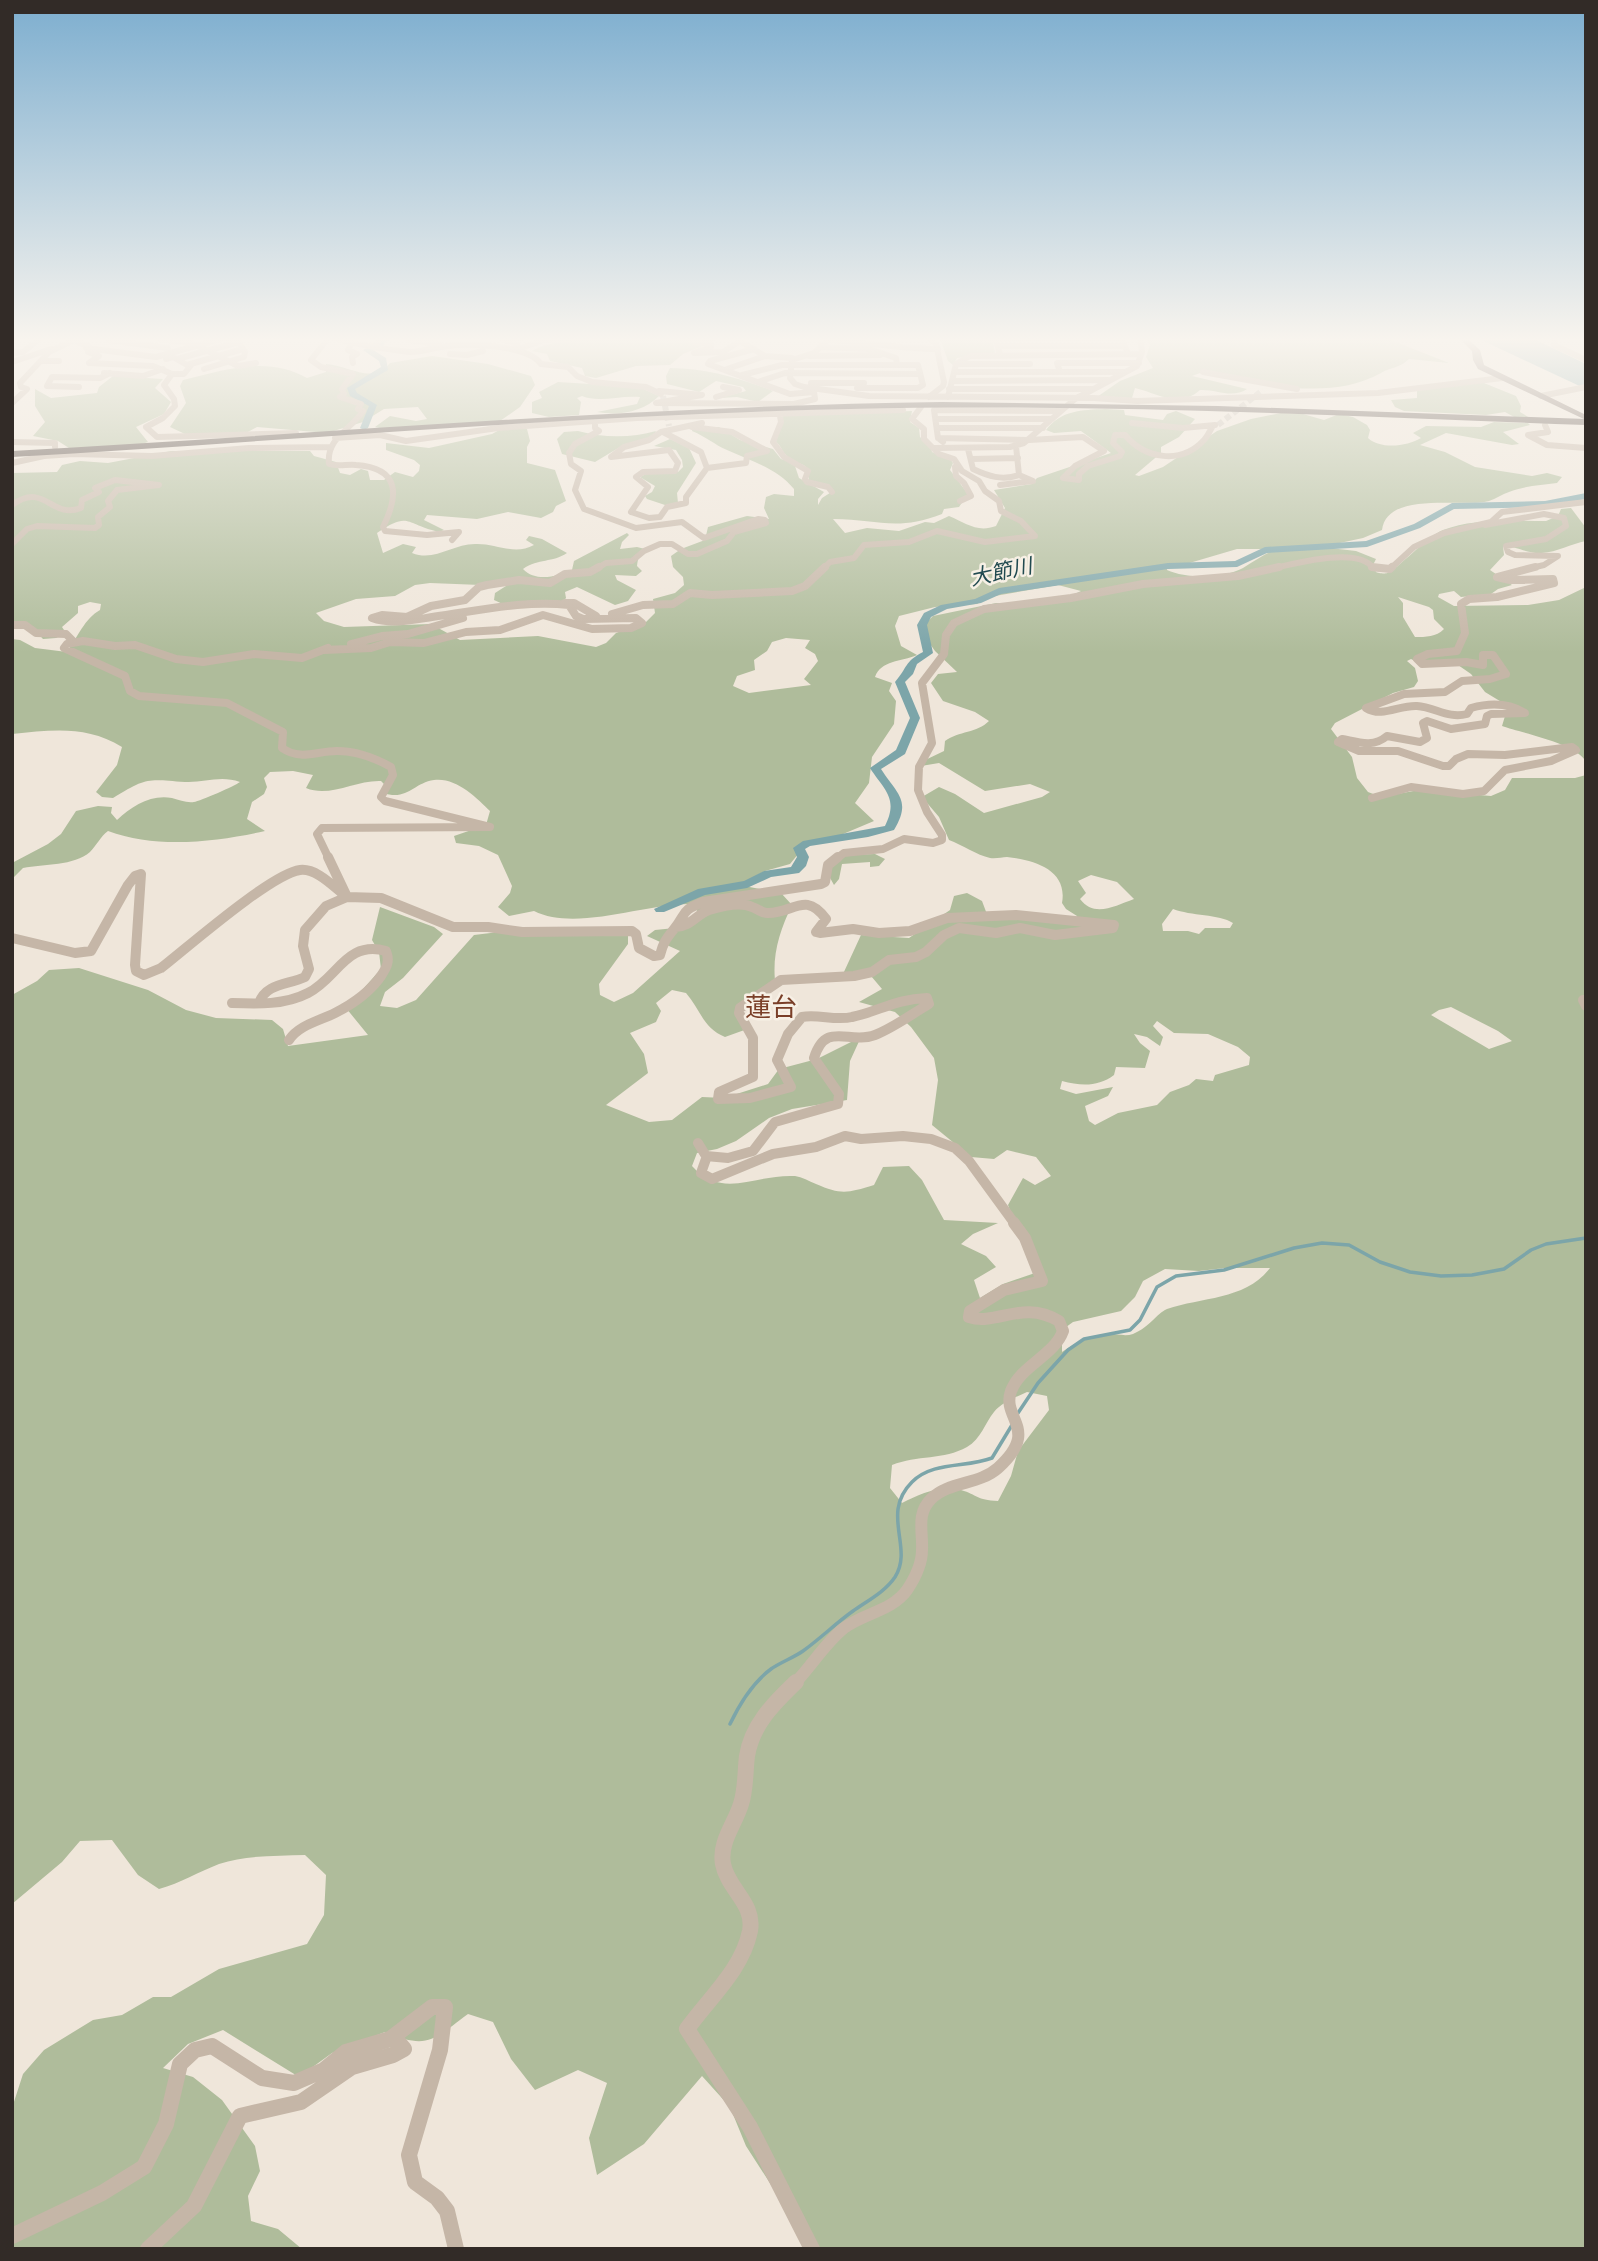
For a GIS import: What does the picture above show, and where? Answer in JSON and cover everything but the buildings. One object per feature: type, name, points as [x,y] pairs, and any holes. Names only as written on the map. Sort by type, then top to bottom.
[{"type":"highway","points":[[13,459],[245,443]]},
{"type":"street","points":[[34,443],[55,443],[55,447]]},
{"type":"street","points":[[332,443],[327,459],[333,466],[366,464],[380,469],[394,482],[396,496],[383,527],[385,531],[427,535],[459,532],[452,540]]},
{"type":"street","points":[[578,443],[569,453],[571,464],[581,471],[575,490],[584,509],[636,528],[682,522],[701,537],[707,538],[730,527],[755,520],[763,519],[766,522],[734,532],[727,541],[697,554],[687,553],[672,544],[660,544],[644,551],[632,561],[606,563],[590,572],[565,574],[550,583],[519,580],[487,585],[479,587],[466,600],[431,606],[407,617],[382,615],[372,618],[377,622],[410,622],[436,615],[482,611],[503,606],[574,603],[590,614],[601,616],[643,605],[673,604],[690,593],[712,595],[784,592],[805,586],[830,562],[854,558],[866,544],[909,542],[937,531],[985,542],[1035,536],[1021,521],[1001,511],[999,501],[983,489],[979,481],[965,474],[954,459],[939,454],[928,443]]},
{"type":"street","points":[[631,512],[648,487],[636,477],[643,472],[675,471],[678,463],[669,450],[611,457],[624,447],[640,443]]},
{"type":"street","points":[[687,443],[701,452],[707,468]]},
{"type":"street","points":[[631,512],[649,518],[660,517],[667,508],[686,503],[686,497],[707,468],[746,463],[747,456],[767,451],[747,443]]},
{"type":"street","points":[[774,443],[786,459],[805,467],[808,472],[805,479],[807,482],[828,487],[831,492]]},
{"type":"street","points":[[943,443],[951,449]]},
{"type":"street","points":[[935,448],[968,449],[1016,446],[1024,443]]},
{"type":"street","points":[[1091,443],[1104,451],[1078,462],[1063,478],[1079,480],[1079,474],[1088,466],[1120,456],[1122,452],[1113,443]]},
{"type":"street","points":[[1131,443],[1134,447],[1168,457],[1200,443]]},
{"type":"street","points":[[1542,443],[1586,448]]},
{"type":"street","points":[[1016,446],[1019,475]]},
{"type":"street","points":[[13,459],[74,454],[152,455],[330,447]]},
{"type":"street","points":[[968,449],[971,463],[994,477],[1019,475],[1033,481],[1000,485]]},
{"type":"street","points":[[13,459],[51,457]]},
{"type":"street","points":[[971,463],[1019,462]]},
{"type":"street","points":[[958,465],[954,471],[971,496],[960,502]]},
{"type":"street","points":[[12,505],[22,495],[33,494],[73,512],[79,510],[82,500],[99,492],[95,488],[115,480],[159,485],[117,489],[108,501],[110,507],[98,517],[99,525],[95,528],[37,526],[26,529],[12,544]]},
{"type":"street","points":[[259,1003],[262,994],[271,986],[305,977],[309,969],[303,946],[306,930],[326,906],[346,897],[381,898],[444,926],[488,926],[522,932],[632,931],[636,934],[639,948],[653,956],[660,955],[664,939],[676,927],[680,915],[703,902],[821,884],[825,882],[828,865],[844,853],[883,849],[904,839],[933,843],[942,840],[942,835],[924,811],[916,772],[919,758],[932,743],[922,683],[944,654],[950,626],[966,615],[998,606],[1054,601],[1143,584],[1238,576],[1314,559],[1359,558],[1373,568],[1385,570],[1399,562],[1413,547],[1444,533],[1491,522],[1502,512],[1586,502]]},
{"type":"street","points":[[631,512],[638,522],[636,528]]},
{"type":"street","points":[[1372,798],[1411,787],[1463,794],[1484,791],[1505,770],[1551,761],[1576,750],[1572,747],[1505,755],[1468,754],[1449,766],[1443,766],[1398,751],[1359,751],[1338,742],[1342,739],[1375,744],[1387,736],[1420,742],[1427,738],[1423,723],[1427,721],[1461,729],[1485,723],[1487,716],[1491,714],[1525,713],[1520,709],[1486,705],[1471,708],[1467,714],[1460,717],[1448,716],[1427,706],[1376,712],[1366,708],[1397,695],[1422,690],[1446,692],[1461,680],[1506,674],[1493,655],[1483,655],[1483,665],[1466,662],[1428,664],[1417,659],[1428,654],[1457,651],[1465,633],[1461,604],[1465,600],[1497,597],[1554,583],[1553,579],[1497,578],[1498,575],[1544,565],[1558,556],[1515,555],[1508,552],[1506,546],[1545,541],[1564,529],[1564,518],[1534,515],[1514,519],[1500,526],[1482,524]]},
{"type":"street","points":[[324,650],[371,648],[390,642],[424,643],[466,632],[500,630],[543,615],[592,629],[632,628],[642,623],[636,618],[583,619],[576,616],[569,606],[562,604]]},
{"type":"street","points":[[346,897],[317,835],[322,828],[490,827],[385,801],[381,797],[393,775],[391,766],[375,759],[346,752],[295,755],[282,747],[283,732],[227,703],[198,703],[174,696],[134,694],[125,676],[64,650],[74,642],[144,646],[166,656],[203,662],[254,654],[302,658],[382,636],[408,635],[430,626],[476,616],[503,606]]},
{"type":"street","points":[[12,625],[25,625],[36,633],[66,634],[74,642]]},
{"type":"street","points":[[12,938],[75,953],[91,951],[128,885],[141,874],[144,890],[135,965],[136,971],[144,975],[161,968],[269,887],[297,870],[310,871],[346,897]]},
{"type":"street","points":[[676,927],[686,926],[709,910],[741,904],[769,913],[803,904],[814,905],[826,919],[816,932],[820,933],[853,929],[879,933],[910,931],[947,918],[1016,915],[1114,925],[1113,928],[1055,935],[1020,928],[996,933],[958,928],[944,935],[926,952],[916,957],[889,960],[872,972],[855,976],[789,978],[773,984],[740,1009],[739,1013],[753,1038],[753,1077],[719,1092],[718,1099],[761,1096],[790,1087],[790,1082],[777,1060],[788,1034],[802,1017],[813,1015],[850,1018],[905,999],[927,998],[929,1004],[873,1036],[836,1034],[818,1045],[814,1058],[839,1094],[838,1104],[775,1122],[753,1151],[728,1158],[707,1156],[698,1143]]},
{"type":"street","points":[[232,1003],[282,1002],[311,992],[356,950],[372,947],[386,951],[388,963],[366,995],[354,1004],[295,1031],[289,1040]]},
{"type":"street","points":[[1586,1000],[1583,1000],[1586,1006]]},
{"type":"street","points":[[707,1156],[701,1173],[712,1179],[774,1154],[816,1147],[845,1136],[931,1139],[956,1148],[969,1161],[1026,1238],[1042,1277],[1042,1281],[1035,1285],[1004,1290],[989,1297],[970,1311],[970,1317],[977,1321],[1001,1314],[1041,1312],[1050,1314],[1059,1321],[1063,1331],[1059,1342],[1012,1390],[1010,1404],[1021,1428],[1020,1437],[1004,1463],[995,1472],[946,1489],[929,1500],[921,1511],[922,1554],[903,1595],[844,1628],[763,1719],[752,1737],[743,1799],[725,1839],[722,1859],[725,1873],[750,1908],[751,1920],[745,1948],[687,2029],[750,2127],[812,2249]]},
{"type":"street","points":[[12,2236],[102,2193],[144,2167],[166,2123],[180,2064],[195,2050],[212,2046],[262,2078],[294,2083],[324,2070],[346,2052],[390,2039],[432,2007],[444,2007],[440,2050],[409,2155],[409,2173],[416,2185],[424,2188],[443,2206],[452,2221],[456,2249]]},
{"type":"street","points":[[148,2249],[194,2206],[240,2116],[288,2107],[326,2088],[346,2069],[366,2061],[394,2058],[404,2049],[398,2042],[390,2039]]},
{"type":"green space","points":[[60,443],[146,443],[133,447],[69,448]]},
{"type":"green space","points":[[386,443],[429,448],[454,443],[529,443],[527,463],[555,470],[566,501],[556,506],[553,512],[541,518],[508,512],[477,519],[427,515],[424,520],[444,530],[439,532],[407,521],[396,522],[377,533],[383,553],[403,544],[416,547],[412,553],[420,555],[436,554],[475,544],[519,549],[534,545],[526,540],[529,536],[542,539],[567,553],[523,569],[534,576],[546,577],[572,570],[574,561],[627,533],[629,535],[622,542],[620,549],[645,549],[637,563],[642,571],[636,576],[615,575],[617,580],[636,590],[628,601],[615,605],[577,587],[565,592],[566,598],[562,603],[507,606],[494,600],[495,593],[506,586],[430,583],[415,585],[395,596],[356,599],[316,613],[324,621],[344,627],[431,624],[460,640],[538,636],[596,647],[606,643],[616,633],[646,622],[655,613],[653,599],[675,593],[684,585],[683,577],[673,567],[671,556],[705,540],[708,527],[747,516],[769,519],[764,508],[766,497],[774,494],[794,496],[794,489],[780,476],[714,443],[749,443],[773,449],[781,459],[794,463],[799,478],[824,492],[818,499],[818,505],[822,498],[833,491],[809,482],[805,466],[790,459],[777,443],[926,443],[932,452],[951,460],[953,463],[950,470],[968,494],[959,507],[944,509],[942,514],[912,522],[833,519],[845,533],[867,528],[899,531],[925,522],[934,523],[949,516],[972,526],[996,526],[1005,508],[994,490],[1032,484],[1037,478],[1111,453],[1097,443],[1169,443],[1161,447],[1161,453],[1135,475],[1139,476],[1163,467],[1200,443],[1375,443],[1402,445],[1425,443],[1420,445],[1445,452],[1475,467],[1532,476],[1547,473],[1562,477],[1557,483],[1521,488],[1489,501],[1411,505],[1397,510],[1387,518],[1382,530],[1363,538],[1321,547],[1356,551],[1376,559],[1373,565],[1378,573],[1391,571],[1428,539],[1455,526],[1493,521],[1546,521],[1558,516],[1561,509],[1571,508],[1586,528],[1586,541],[1553,551],[1537,553],[1503,546],[1504,555],[1490,570],[1512,585],[1491,594],[1461,597],[1454,591],[1439,594],[1438,597],[1454,606],[1528,605],[1559,600],[1586,587],[1586,762],[1581,756],[1561,745],[1502,726],[1508,706],[1485,692],[1471,674],[1458,665],[1421,664],[1411,659],[1407,661],[1415,668],[1418,681],[1414,687],[1393,693],[1335,723],[1331,729],[1352,757],[1357,778],[1368,792],[1381,797],[1419,790],[1491,796],[1505,790],[1512,778],[1575,778],[1586,775],[1586,2249],[805,2249],[795,2222],[746,2146],[730,2107],[702,2076],[644,2144],[597,2175],[589,2138],[607,2083],[578,2070],[535,2090],[511,2059],[493,2022],[468,2014],[438,2036],[421,2041],[385,2032],[332,2053],[299,2077],[223,2030],[188,2044],[163,2068],[193,2077],[222,2100],[255,2146],[260,2171],[248,2196],[251,2221],[278,2229],[302,2249],[12,2249],[12,2108],[23,2074],[44,2050],[93,2020],[122,2015],[153,1997],[171,1997],[219,1969],[307,1944],[324,1915],[326,1875],[305,1855],[262,1856],[219,1864],[159,1889],[138,1875],[112,1840],[80,1841],[62,1862],[12,1904],[12,995],[37,981],[49,970],[79,968],[148,990],[186,1010],[216,1018],[272,1020],[283,1029],[288,1046],[368,1035],[346,1008],[381,969],[379,952],[372,940],[380,907],[434,927],[443,934],[403,978],[385,992],[380,1006],[397,1008],[416,1000],[474,935],[499,932],[628,936],[628,944],[599,984],[600,995],[614,1002],[633,993],[680,951],[647,936],[655,930],[685,927],[702,916],[691,904],[590,918],[551,917],[534,911],[509,916],[498,907],[510,893],[512,886],[498,855],[479,846],[456,843],[454,836],[486,825],[490,811],[458,785],[434,780],[405,793],[392,795],[383,793],[386,786],[381,781],[371,781],[333,790],[315,791],[306,788],[313,775],[293,771],[270,772],[264,778],[267,787],[264,794],[252,802],[247,819],[265,831],[206,841],[166,842],[127,837],[108,831],[83,857],[23,868],[12,879],[12,863],[61,834],[76,811],[98,806],[112,807],[111,813],[117,820],[135,806],[149,800],[164,797],[194,802],[240,782],[226,779],[192,782],[154,780],[133,786],[113,798],[102,797],[96,792],[117,765],[122,747],[82,732],[12,734],[12,639],[35,648],[67,652],[86,623],[100,610],[101,604],[90,602],[78,606],[78,613],[62,627],[66,633],[56,638],[43,639],[32,627],[12,627],[12,473],[57,472],[62,465],[80,461],[108,463],[171,451],[310,451],[314,456],[336,462],[340,473],[350,475],[361,469],[368,471],[370,480],[384,480],[395,472],[413,477],[419,471],[420,465],[414,460],[386,450]],"holes":[[[1237,549],[1277,549],[1235,572],[1215,576],[1194,576],[1167,570],[1167,564],[1186,564]],[[1058,585],[1081,591],[1066,598],[1021,604],[996,603],[933,616],[925,624],[923,634],[935,651],[957,672],[938,674],[931,683],[943,701],[975,712],[989,721],[979,728],[945,741],[944,751],[919,763],[921,766],[939,763],[985,791],[1030,784],[1050,792],[1042,797],[984,813],[939,787],[922,797],[939,817],[949,840],[985,857],[1018,858],[1038,864],[1055,875],[1063,892],[1062,903],[1077,916],[1074,921],[988,917],[982,901],[967,893],[954,896],[950,910],[909,938],[861,935],[843,974],[871,976],[882,989],[859,1002],[895,1012],[911,1027],[934,1058],[938,1080],[932,1125],[971,1157],[994,1159],[1007,1150],[1036,1157],[1051,1176],[1035,1185],[1023,1178],[1008,1205],[1035,1273],[1003,1284],[980,1298],[974,1280],[996,1267],[986,1256],[961,1244],[973,1234],[998,1223],[944,1220],[922,1180],[909,1166],[883,1167],[874,1185],[845,1192],[825,1188],[795,1176],[727,1184],[715,1182],[692,1166],[697,1153],[736,1141],[769,1118],[792,1109],[847,1100],[850,1061],[861,1037],[817,1059],[779,1069],[768,1084],[724,1098],[702,1097],[672,1120],[649,1122],[606,1105],[648,1073],[644,1054],[630,1033],[656,1022],[661,1011],[656,1003],[672,990],[686,993],[712,1029],[725,1037],[750,1028],[743,1012],[746,1002],[776,988],[777,945],[792,905],[781,893],[739,885],[765,871],[790,864],[808,842],[836,837],[874,821],[855,803],[869,783],[872,757],[894,724],[896,701],[889,691],[892,683],[875,677],[887,664],[917,655],[901,646],[895,626],[899,616],[935,607],[977,604],[989,597]],[[1398,597],[1429,607],[1433,610],[1434,619],[1444,629],[1427,637],[1415,637],[1403,617],[1403,603]],[[786,638],[810,640],[805,648],[815,654],[818,661],[804,679],[811,685],[749,693],[733,686],[737,676],[755,670],[754,660],[767,651],[772,642]],[[1091,875],[1117,882],[1134,899],[1098,909],[1086,905],[1080,899],[1086,893],[1078,881]],[[1173,909],[1233,923],[1230,928],[1205,928],[1199,934],[1163,931],[1162,924]],[[1451,1007],[1512,1041],[1489,1049],[1431,1015]],[[1157,1021],[1174,1033],[1208,1034],[1238,1047],[1250,1057],[1249,1065],[1215,1075],[1213,1081],[1196,1079],[1189,1085],[1170,1092],[1157,1105],[1118,1113],[1095,1125],[1089,1121],[1085,1106],[1108,1096],[1113,1087],[1076,1094],[1060,1089],[1062,1081],[1096,1083],[1114,1075],[1116,1067],[1145,1068],[1150,1051],[1134,1034],[1147,1037],[1160,1046],[1163,1037],[1153,1026]],[[1270,1268],[1249,1286],[1236,1292],[1167,1309],[1133,1334],[1094,1336],[1062,1352],[1062,1330],[1073,1322],[1121,1311],[1135,1297],[1143,1281],[1165,1269],[1199,1271]],[[1027,1392],[1047,1396],[1049,1410],[1018,1451],[1011,1476],[998,1501],[961,1490],[945,1489],[902,1503],[890,1488],[892,1465],[949,1454],[967,1447],[979,1435],[997,1408]]]},
{"type":"green space","points":[[558,443],[636,443],[620,447],[595,462],[562,454]]},
{"type":"green space","points":[[662,443],[677,443],[689,448],[696,463],[677,493],[678,503],[671,507],[647,499],[645,496],[652,492],[655,486],[640,477],[646,474],[678,472],[683,467],[682,460],[676,450],[654,446]]},
{"type":"green space","points":[[875,854],[885,859],[879,866],[870,867],[870,862],[842,864],[839,879],[834,885],[829,876],[830,868],[844,855]]},
{"type":"waterway","name":"大節川","points":[[660,909],[702,892],[747,884],[768,874],[795,870],[800,866],[803,857],[799,848],[807,843],[890,828],[897,801],[875,768],[901,752],[915,718],[900,682],[908,674],[912,662],[928,653],[922,625],[927,615],[944,607],[978,601],[999,591],[1168,566],[1237,564],[1265,550],[1367,544],[1417,526],[1452,506],[1545,504],[1586,496]]},
{"type":"waterway","points":[[1018,1413],[1038,1383],[1068,1350],[1084,1339],[1130,1330],[1140,1320],[1157,1287],[1176,1276],[1224,1270],[1294,1248],[1322,1243],[1349,1245],[1380,1262],[1410,1272],[1441,1276],[1472,1275],[1504,1269],[1531,1250],[1546,1244],[1586,1238]]},
{"type":"waterway","points":[[730,1724],[747,1694],[764,1675],[803,1651],[881,1592],[895,1577],[901,1554],[899,1506],[903,1494],[912,1482],[930,1471],[992,1458],[1012,1425]]},
{"type":"district","name":"蓮台","points":[[771,1007]]}]
